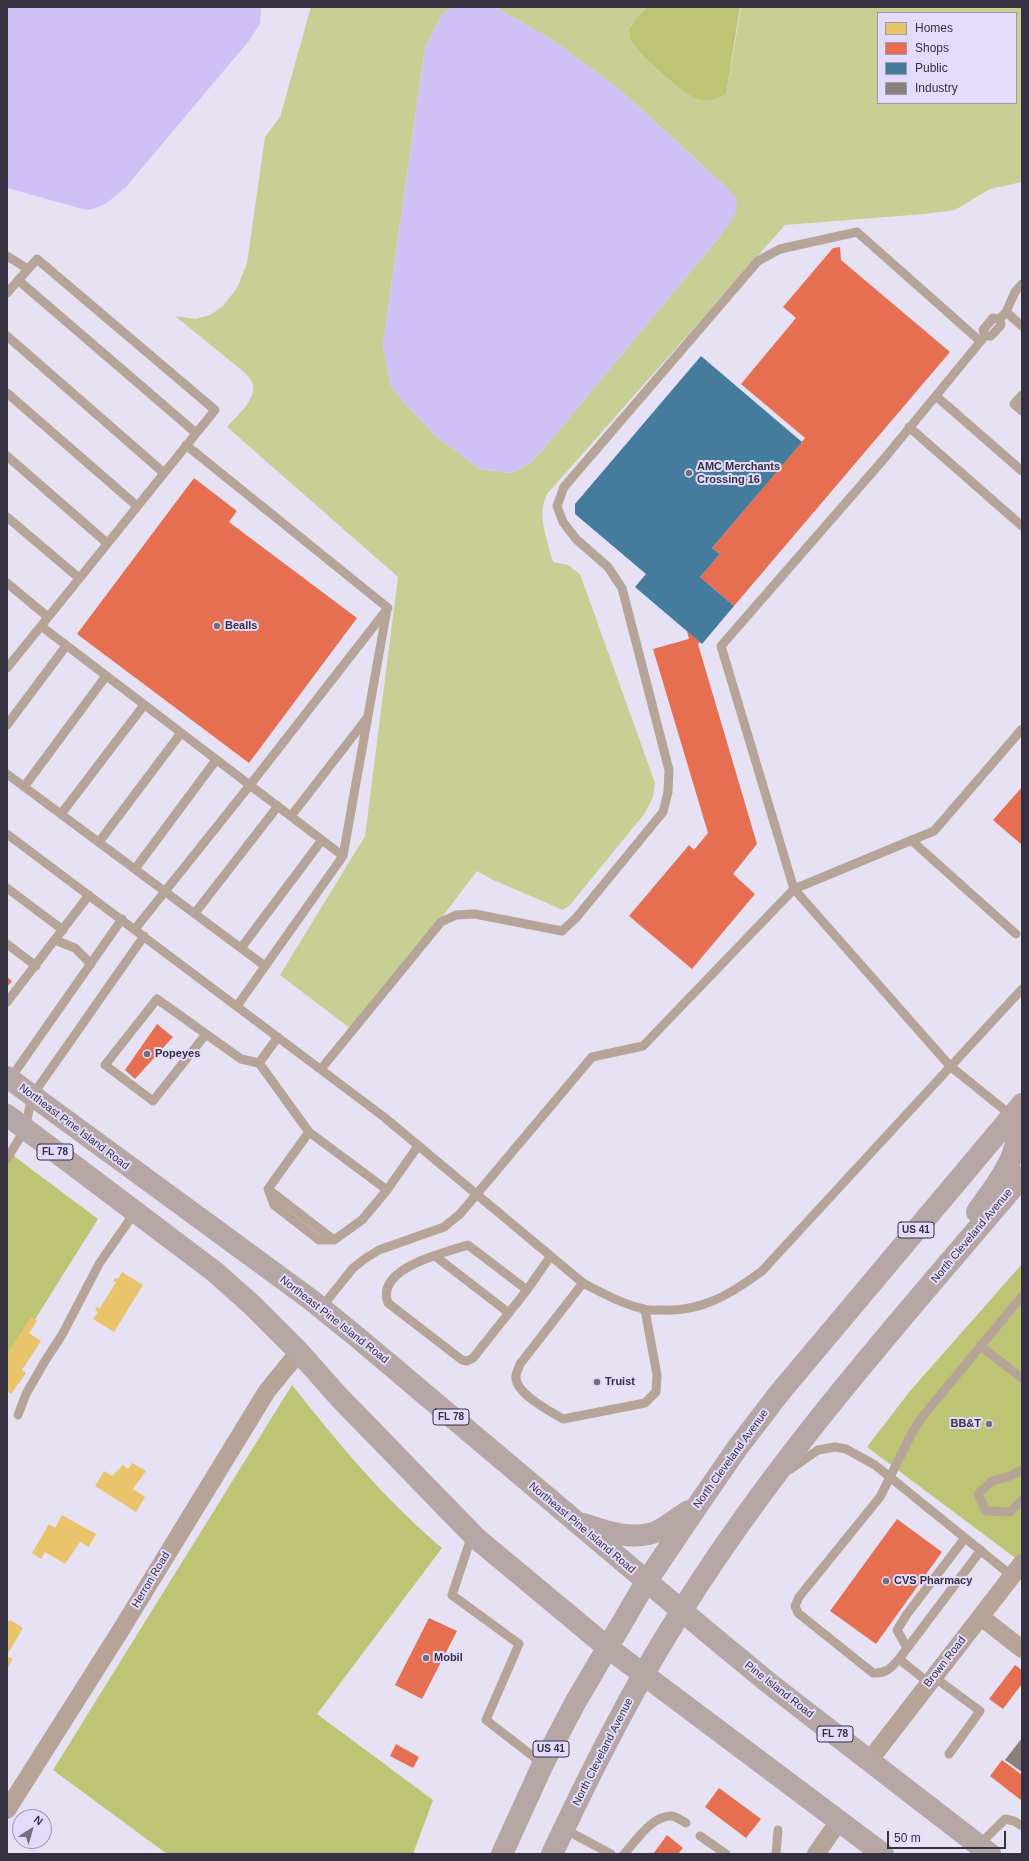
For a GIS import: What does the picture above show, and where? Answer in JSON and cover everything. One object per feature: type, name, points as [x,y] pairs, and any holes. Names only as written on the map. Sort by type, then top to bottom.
[{"type":"main road","name":"Northeast Pine Island Road","points":[[8,1080],[321,1308],[646,1582]]},
{"type":"main road","points":[[921,1295],[1013,1157],[1018,1141],[1017,1110]]},
{"type":"main road","name":"North Cleveland Avenue","points":[[502,1854],[543,1764],[575,1702],[646,1582],[698,1505],[738,1448],[781,1391],[1017,1110]]},
{"type":"main road","name":"FL 78","points":[[7,1115],[215,1272],[252,1305],[299,1352],[338,1397],[472,1533],[607,1647],[883,1854]]},
{"type":"main road","name":"North Cleveland Avenue","points":[[552,1854],[598,1758],[644,1674],[681,1611],[770,1483],[838,1393],[1022,1177]]},
{"type":"main road","points":[[574,1522],[610,1533],[636,1535],[658,1530],[698,1505]]},
{"type":"main road","name":"Pine Island Road","points":[[646,1582],[770,1684],[985,1850]]},
{"type":"street","name":"Herron Road","points":[[7,1810],[123,1626],[268,1390],[299,1352]]},
{"type":"street","name":"Brown Road","points":[[869,1761],[981,1618],[1017,1569]]},
{"type":"street","points":[[981,1618],[1022,1649]]},
{"type":"street","points":[[816,1854],[839,1821]]},
{"type":"lane","points":[[321,1069],[441,922],[456,915],[474,914],[562,931],[576,918],[663,812],[668,792],[669,770],[622,588],[608,567],[576,539],[564,522],[557,506],[564,487],[758,261],[780,249],[857,232],[983,338]]},
{"type":"lane","points":[[7,256],[28,269]]},
{"type":"lane","points":[[7,293],[37,259],[215,410],[41,626],[10,657],[7,668]]},
{"type":"lane","points":[[18,280],[196,433]]},
{"type":"lane","points":[[1003,316],[1015,292],[1022,284]]},
{"type":"lane","points":[[1017,1110],[950,1066],[794,889],[721,646],[883,460],[983,338],[983,330],[993,318],[1003,316],[1022,326]]},
{"type":"lane","points":[[7,336],[164,473]]},
{"type":"lane","points":[[7,393],[137,506]]},
{"type":"lane","points":[[1022,395],[1014,404],[1022,410]]},
{"type":"lane","points":[[936,396],[1022,471]]},
{"type":"lane","points":[[909,427],[1022,526]]},
{"type":"lane","points":[[186,445],[388,608]]},
{"type":"lane","points":[[7,456],[107,543]]},
{"type":"lane","points":[[7,516],[79,578]]},
{"type":"lane","points":[[7,583],[48,617]]},
{"type":"lane","points":[[237,1006],[343,856],[388,608]]},
{"type":"lane","points":[[135,929],[388,608]]},
{"type":"lane","points":[[41,626],[343,856]]},
{"type":"lane","points":[[7,725],[66,646]]},
{"type":"lane","points":[[24,787],[106,676]]},
{"type":"lane","points":[[61,814],[144,705]]},
{"type":"lane","points":[[291,816],[368,717]]},
{"type":"lane","points":[[321,1308],[353,1268],[366,1258],[379,1250],[444,1227],[460,1214],[592,1057],[644,1046],[794,889],[934,831],[1022,729]]},
{"type":"lane","points":[[99,842],[181,733]]},
{"type":"lane","points":[[135,869],[216,760]]},
{"type":"lane","points":[[7,774],[265,966]]},
{"type":"lane","points":[[195,913],[278,806]]},
{"type":"lane","points":[[8,837],[122,919],[384,1117],[583,1283],[615,1299],[645,1310],[679,1311],[709,1303],[736,1290],[762,1271],[1022,989]]},
{"type":"lane","points":[[241,948],[322,840]]},
{"type":"lane","points":[[912,840],[1016,934]]},
{"type":"lane","points":[[7,888],[63,930]]},
{"type":"lane","points":[[7,1002],[89,895]]},
{"type":"lane","points":[[8,1080],[122,919]]},
{"type":"lane","points":[[7,1158],[25,1128],[32,1096],[144,936]]},
{"type":"lane","points":[[55,940],[75,948],[90,964]]},
{"type":"lane","points":[[7,944],[36,966]]},
{"type":"lane","points":[[206,1034],[153,1101],[105,1065],[158,999],[241,1059],[259,1063],[309,1132],[387,1190]]},
{"type":"lane","points":[[259,1063],[278,1037]]},
{"type":"lane","points":[[309,1132],[268,1188],[274,1205],[319,1240],[334,1240],[362,1220],[387,1190],[418,1146]]},
{"type":"lane","points":[[18,1415],[26,1394],[62,1335],[99,1264],[135,1212]]},
{"type":"lane","points":[[527,1290],[468,1245],[407,1267],[394,1277],[388,1286],[385,1295],[388,1303],[462,1360],[467,1361],[473,1358],[509,1313],[527,1290],[550,1257]]},
{"type":"lane","points":[[435,1256],[509,1313]]},
{"type":"lane","points":[[583,1283],[520,1364],[516,1377],[519,1388],[539,1405],[563,1419],[645,1403],[656,1392],[657,1375],[645,1310]]},
{"type":"lane","points":[[981,1550],[899,1659],[888,1671],[874,1673],[798,1613],[795,1606],[799,1597],[880,1497],[913,1431],[923,1416],[1022,1296]]},
{"type":"lane","points":[[980,1346],[1022,1378]]},
{"type":"lane","points":[[770,1483],[818,1450],[834,1447],[846,1449],[875,1466],[981,1550],[1017,1569]]},
{"type":"lane","points":[[1022,1470],[1010,1476],[992,1481],[978,1494],[986,1511],[1010,1512],[1022,1500]]},
{"type":"lane","points":[[472,1533],[452,1595],[519,1644],[486,1720],[543,1764]]},
{"type":"lane","points":[[907,1648],[898,1630],[907,1614],[965,1538]]},
{"type":"lane","points":[[899,1659],[980,1711],[949,1754]]},
{"type":"lane","points":[[624,1854],[647,1829],[661,1817],[674,1816],[686,1824]]},
{"type":"lane","points":[[985,1850],[1005,1819],[1014,1821],[1022,1826]]},
{"type":"lane","points":[[564,1829],[611,1854]]},
{"type":"lane","points":[[776,1854],[778,1830]]},
{"type":"lane","points":[[700,1836],[726,1854]]},
{"type":"green space","points":[[311,7],[453,7],[442,15],[425,48],[383,345],[391,386],[408,407],[438,438],[480,469],[511,473],[530,463],[545,447],[721,235],[735,197],[620,90],[554,41],[495,7],[647,7],[631,25],[726,94],[741,7],[1022,7],[1022,182],[990,189],[955,210],[924,214],[785,225],[547,494],[544,502],[543,519],[553,562],[568,565],[580,574],[655,783],[653,797],[645,813],[570,905],[563,910],[491,879],[477,871],[355,1032],[280,975],[365,836],[398,577],[227,427],[250,400],[253,388],[252,382],[244,372],[175,316],[195,319],[210,315],[223,306],[237,288],[247,263],[265,137],[280,117]]},
{"type":"green space","points":[[647,7],[740,7],[726,94],[712,100],[697,99],[671,81],[639,51],[630,37],[630,32],[632,24]]},
{"type":"green space","points":[[7,1151],[98,1219],[7,1364]]},
{"type":"green space","points":[[1022,1264],[1022,1563],[867,1447],[910,1391]]},
{"type":"green space","points":[[292,1385],[382,1491],[421,1530],[442,1548],[317,1714],[433,1800],[413,1854],[167,1854],[53,1770]]},
{"type":"shaded area","points":[[7,7],[261,8],[260,24],[248,42],[126,187],[103,205],[86,210],[7,188]]},
{"type":"shaded area","points":[[453,7],[495,7],[554,41],[620,90],[730,190],[737,202],[737,207],[733,217],[721,235],[545,447],[530,463],[511,473],[480,469],[438,438],[408,407],[391,386],[383,345],[425,48],[442,15]]},
{"type":"building: Homes","points":[[122,1272],[143,1285],[114,1332],[93,1319],[98,1312],[95,1310],[97,1307],[100,1308],[116,1282],[113,1281],[115,1278],[118,1279]]},
{"type":"building: Homes","points":[[31,1317],[37,1321],[29,1333],[41,1341],[22,1370],[26,1373],[11,1394],[7,1391],[7,1354]]},
{"type":"building: Homes","points":[[132,1463],[146,1471],[133,1489],[145,1497],[136,1512],[95,1486],[104,1471],[112,1476],[123,1465],[128,1469]]},
{"type":"building: Homes","points":[[62,1515],[96,1534],[89,1547],[80,1542],[65,1564],[45,1552],[41,1559],[32,1553],[49,1524],[55,1528]]},
{"type":"building: Homes","points":[[10,1620],[23,1628],[7,1655],[7,1622]]},
{"type":"building: Homes","points":[[7,1656],[13,1659],[7,1669]]},
{"type":"building: Shops","points":[[840,247],[841,260],[950,352],[734,606],[700,577],[720,554],[712,548],[805,438],[741,384],[796,318],[783,307],[833,248]]},
{"type":"building: Shops","name":"Bealls","points":[[194,478],[237,511],[229,522],[357,618],[249,763],[77,634]]},
{"type":"building: Shops","points":[[687,631],[700,642],[698,644],[757,844],[733,874],[755,894],[692,969],[629,916],[689,845],[694,850],[708,833],[653,649],[689,639]]},
{"type":"building: Shops","points":[[1022,787],[1022,845],[993,820]]},
{"type":"building: Shops","points":[[7,977],[12,981],[7,987]]},
{"type":"building: Shops","name":"Popeyes","points":[[157,1024],[173,1037],[135,1079],[125,1070]]},
{"type":"building: Shops","name":"CVS Pharmacy","points":[[897,1519],[942,1552],[876,1644],[830,1611]]},
{"type":"building: Shops","name":"Mobil","points":[[429,1618],[457,1631],[422,1699],[395,1685]]},
{"type":"building: Shops","points":[[1015,1665],[1022,1670],[1022,1684],[1003,1709],[989,1699]]},
{"type":"building: Shops","points":[[396,1744],[419,1757],[413,1768],[390,1756]]},
{"type":"building: Shops","points":[[1002,1760],[1022,1775],[1022,1801],[990,1776]]},
{"type":"building: Shops","points":[[719,1788],[761,1819],[746,1838],[705,1807]]},
{"type":"building: Shops","points":[[667,1835],[683,1848],[678,1854],[653,1854]]},
{"type":"building: Public","name":"AMC Merchants Crossing 16","points":[[701,356],[802,442],[712,548],[720,554],[700,577],[734,606],[702,644],[635,587],[646,574],[575,514],[575,504]]},
{"type":"building: Industry","points":[[1022,1738],[1022,1772],[1005,1760]]},
{"type":"place","name":"AMC Merchants Crossing 16","points":[[689,473]]},
{"type":"place","name":"Bealls","points":[[217,626]]},
{"type":"place","name":"Popeyes","points":[[147,1054]]},
{"type":"place","name":"Truist","points":[[597,1382]]},
{"type":"place","name":"BB&T","points":[[989,1424]]},
{"type":"place","name":"CVS Pharmacy","points":[[886,1581]]},
{"type":"place","name":"Mobil","points":[[426,1658]]}]
